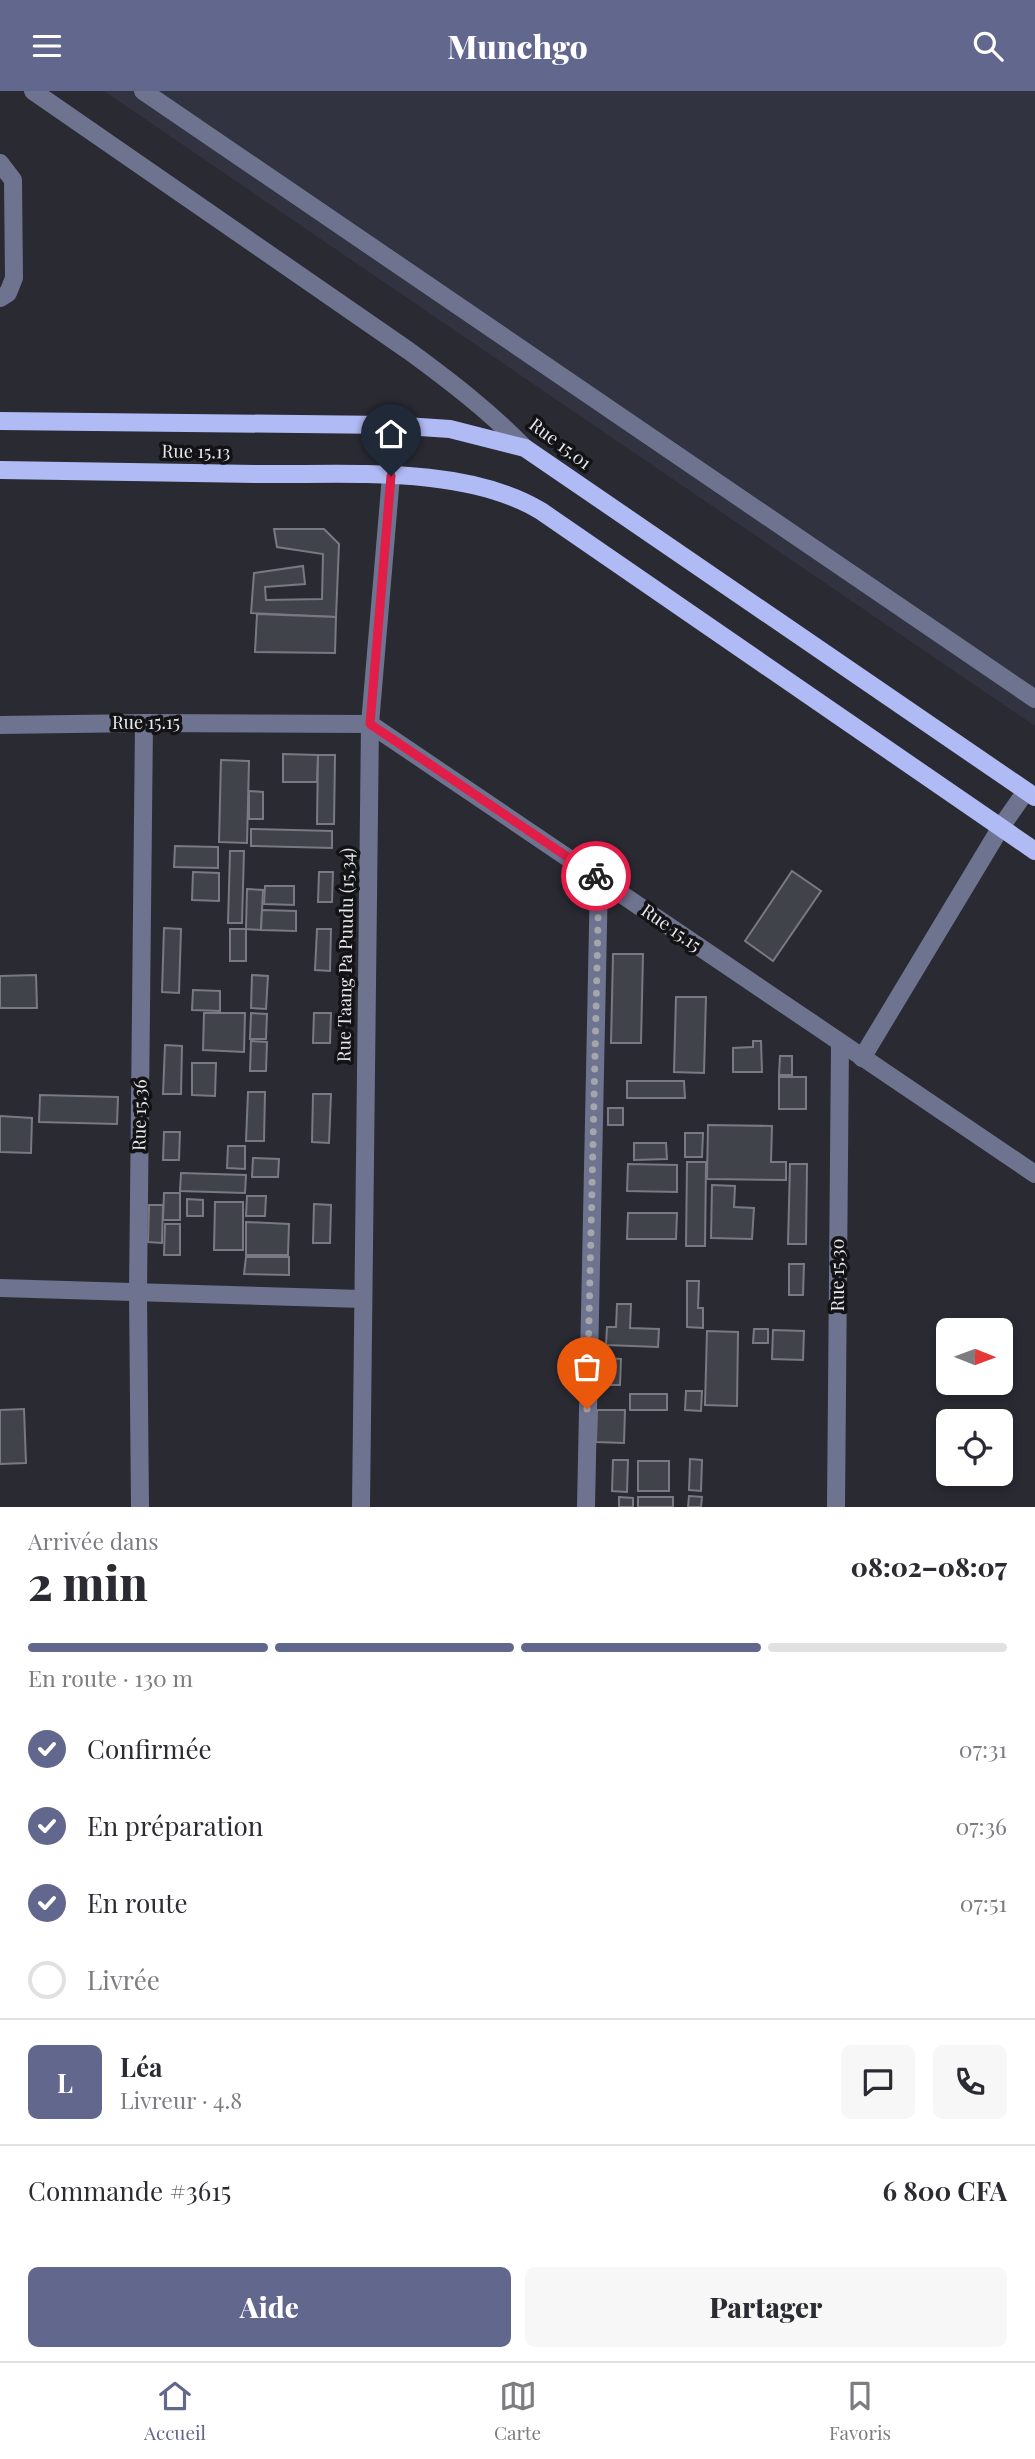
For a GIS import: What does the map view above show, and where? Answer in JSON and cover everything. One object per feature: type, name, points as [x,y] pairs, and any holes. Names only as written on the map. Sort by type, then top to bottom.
[{"type":"main road","name":"Rue 15.13","points":[[0,421],[390,425],[450,429],[525,448]]},
{"type":"main road","name":"Rue 15.01","points":[[525,448],[1031,794]]},
{"type":"main road","name":"Rue 15.13","points":[[0,470],[391,476]]},
{"type":"main road","points":[[391,476],[462,482],[508,495],[541,511],[1035,851]]},
{"type":"street","name":"Rue 15.01","points":[[33,91],[409,351],[470,396],[525,448]]},
{"type":"street","points":[[144,91],[1035,699]]},
{"type":"street","points":[[0,163],[13,180],[14,278],[8,293],[0,298]]},
{"type":"street","name":"Rue Taang Pa Puudu (15.34)","points":[[361,1507],[370,724],[391,476]]},
{"type":"street","name":"Rue 15.36","points":[[140,1507],[138,1293],[144,723]]},
{"type":"street","name":"Rue 15.15","points":[[0,725],[370,724],[839,1044],[1035,1174]]},
{"type":"street","points":[[862,1058],[1000,827],[1031,794]]},
{"type":"street","points":[[586,1507],[599,878]]},
{"type":"street","name":"Rue 15.30","points":[[836,1507],[839,1044]]},
{"type":"street","points":[[0,1288],[362,1299]]},
{"type":"shaded area","points":[[104,91],[1035,91],[1035,726],[350,259]]},
{"type":"building","points":[[274,529],[324,529],[339,544],[336,617],[251,613],[254,573],[303,566],[305,584],[265,587],[266,600],[322,599],[323,554],[277,547]]},
{"type":"building","points":[[257,614],[336,617],[335,653],[255,652]]},
{"type":"building","points":[[283,754],[318,755],[317,782],[283,782]]},
{"type":"building","points":[[318,755],[335,755],[334,824],[317,824]]},
{"type":"building","points":[[221,760],[249,761],[247,843],[219,842]]},
{"type":"building","points":[[249,791],[263,792],[263,819],[249,819]]},
{"type":"building","points":[[251,829],[332,831],[332,848],[251,846]]},
{"type":"building","points":[[175,846],[218,847],[218,868],[174,867]]},
{"type":"building","points":[[230,851],[244,851],[242,923],[228,923]]},
{"type":"building","points":[[792,871],[821,891],[773,961],[745,941]]},
{"type":"building","points":[[193,872],[219,873],[219,901],[192,900]]},
{"type":"building","points":[[319,872],[333,872],[332,902],[318,902]]},
{"type":"building","points":[[265,886],[294,886],[294,905],[264,904]]},
{"type":"building","points":[[247,889],[263,890],[261,930],[246,929]]},
{"type":"building","points":[[262,910],[296,911],[296,931],[261,930]]},
{"type":"building","points":[[164,928],[181,929],[179,993],[162,992]]},
{"type":"building","points":[[230,929],[246,929],[246,961],[230,961]]},
{"type":"building","points":[[317,929],[331,929],[330,971],[315,970]]},
{"type":"building","points":[[613,954],[643,954],[641,1043],[611,1043]]},
{"type":"building","points":[[36,975],[37,1008],[0,1008],[0,976]]},
{"type":"building","points":[[252,975],[268,976],[266,1009],[251,1008]]},
{"type":"building","points":[[193,990],[220,991],[220,1011],[192,1010]]},
{"type":"building","points":[[676,997],[706,997],[704,1073],[674,1072]]},
{"type":"building","points":[[204,1013],[245,1013],[244,1052],[203,1050]]},
{"type":"building","points":[[251,1013],[267,1014],[266,1039],[250,1039]]},
{"type":"building","points":[[314,1013],[331,1013],[330,1043],[313,1043]]},
{"type":"building","points":[[251,1041],[267,1042],[266,1071],[250,1071]]},
{"type":"building","points":[[753,1041],[761,1041],[762,1072],[733,1072],[733,1048],[753,1047]]},
{"type":"building","points":[[165,1045],[182,1046],[181,1094],[163,1094]]},
{"type":"building","points":[[780,1056],[792,1056],[792,1075],[779,1075]]},
{"type":"building","points":[[192,1063],[216,1063],[215,1096],[192,1095]]},
{"type":"building","points":[[779,1077],[806,1077],[806,1109],[779,1109]]},
{"type":"building","points":[[627,1081],[684,1081],[685,1098],[627,1098]]},
{"type":"building","points":[[248,1092],[265,1092],[264,1141],[246,1141]]},
{"type":"building","points":[[313,1094],[331,1094],[329,1143],[312,1142]]},
{"type":"building","points":[[40,1095],[118,1097],[117,1124],[39,1122]]},
{"type":"building","points":[[608,1108],[623,1108],[623,1125],[608,1125]]},
{"type":"building","points":[[0,1116],[32,1118],[31,1153],[0,1152]]},
{"type":"building","points":[[708,1125],[772,1126],[771,1162],[786,1162],[786,1180],[707,1179]]},
{"type":"building","points":[[164,1132],[180,1132],[179,1160],[163,1160]]},
{"type":"building","points":[[685,1133],[703,1133],[702,1157],[685,1157]]},
{"type":"building","points":[[634,1143],[666,1143],[667,1159],[634,1160]]},
{"type":"building","points":[[228,1146],[245,1146],[245,1169],[227,1168]]},
{"type":"building","points":[[253,1158],[279,1159],[278,1177],[252,1177]]},
{"type":"building","points":[[687,1162],[706,1162],[705,1246],[686,1246]]},
{"type":"building","points":[[628,1164],[677,1165],[677,1192],[627,1191]]},
{"type":"building","points":[[790,1164],[807,1164],[806,1244],[788,1244]]},
{"type":"building","points":[[181,1173],[246,1175],[245,1193],[180,1191]]},
{"type":"building","points":[[712,1185],[735,1186],[734,1207],[754,1208],[752,1239],[711,1238]]},
{"type":"building","points":[[164,1193],[180,1193],[180,1220],[163,1220]]},
{"type":"building","points":[[247,1196],[266,1196],[265,1216],[246,1216]]},
{"type":"building","points":[[187,1199],[203,1200],[203,1216],[187,1216]]},
{"type":"building","points":[[215,1202],[243,1202],[243,1250],[214,1250]]},
{"type":"building","points":[[314,1204],[331,1205],[330,1243],[313,1243]]},
{"type":"building","points":[[149,1205],[163,1205],[162,1243],[148,1242]]},
{"type":"building","points":[[628,1213],[677,1213],[676,1239],[627,1239]]},
{"type":"building","points":[[246,1222],[289,1224],[288,1255],[246,1255]]},
{"type":"building","points":[[165,1224],[180,1224],[180,1255],[164,1255]]},
{"type":"building","points":[[246,1257],[289,1257],[289,1275],[244,1274]]},
{"type":"building","points":[[789,1264],[804,1264],[803,1295],[789,1295]]},
{"type":"building","points":[[687,1281],[699,1281],[698,1308],[703,1308],[703,1328],[687,1327]]},
{"type":"building","points":[[617,1304],[631,1304],[630,1328],[659,1329],[658,1347],[606,1345],[607,1327],[616,1327]]},
{"type":"building","points":[[754,1329],[768,1329],[768,1343],[753,1343]]},
{"type":"building","points":[[773,1330],[804,1331],[803,1360],[772,1359]]},
{"type":"building","points":[[707,1331],[738,1332],[737,1406],[705,1405]]},
{"type":"building","points":[[606,1358],[621,1359],[620,1385],[605,1385]]},
{"type":"building","points":[[686,1391],[702,1391],[701,1411],[685,1410]]},
{"type":"building","points":[[630,1394],[667,1394],[667,1410],[630,1410]]},
{"type":"building","points":[[24,1409],[26,1463],[0,1464],[0,1410]]},
{"type":"building","points":[[597,1410],[625,1410],[624,1443],[596,1442]]},
{"type":"building","points":[[690,1459],[702,1460],[701,1491],[689,1490]]},
{"type":"building","points":[[613,1460],[628,1460],[627,1492],[612,1491]]},
{"type":"building","points":[[638,1461],[669,1461],[669,1491],[638,1491]]},
{"type":"building","points":[[689,1496],[702,1497],[701,1507],[688,1507]]},
{"type":"building","points":[[619,1497],[633,1498],[633,1507],[619,1507]]},
{"type":"building","points":[[638,1497],[673,1497],[673,1507],[638,1507]]},
{"type":"way so far","points":[[587,1409],[599,878],[596,876]]},
{"type":"route","points":[[391,476],[370,724],[596,876]]}]
